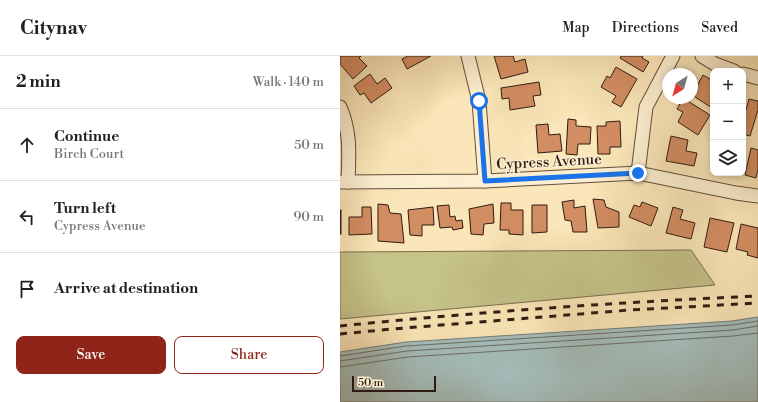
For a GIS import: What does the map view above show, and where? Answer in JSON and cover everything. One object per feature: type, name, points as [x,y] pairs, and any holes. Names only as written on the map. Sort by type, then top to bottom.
[{"type":"street","points":[[468,56],[479,101],[485,181]]},
{"type":"street","points":[[638,173],[646,107],[673,56]]},
{"type":"street","points":[[702,56],[715,64],[726,68]]},
{"type":"street","points":[[746,75],[758,78]]},
{"type":"street","points":[[340,107],[346,121],[349,143],[344,182]]},
{"type":"street","name":"Cypress Avenue","points":[[344,182],[485,181],[638,173],[736,194],[758,196]]},
{"type":"shaded area","points":[[691,250],[715,285],[340,319],[340,252]]},
{"type":"water","points":[[758,317],[758,402],[340,402],[340,352],[406,342],[732,321]]},
{"type":"building","points":[[341,56],[361,56],[359,58],[367,66],[353,79],[340,64]]},
{"type":"building","points":[[408,56],[431,56],[407,69],[402,59]]},
{"type":"building","points":[[494,56],[513,56],[515,62],[525,59],[528,72],[501,79]]},
{"type":"building","points":[[621,56],[643,56],[642,58],[649,62],[643,72],[620,58]]},
{"type":"building","points":[[616,67],[637,79],[621,107],[612,102],[616,96],[601,87],[607,76],[610,78]]},
{"type":"building","points":[[370,74],[377,84],[385,78],[392,88],[371,103],[364,93],[360,95],[354,86]]},
{"type":"building","points":[[703,75],[710,79],[710,107],[698,99],[698,84]]},
{"type":"building","points":[[539,82],[541,95],[533,96],[535,106],[510,110],[509,98],[502,99],[501,88]]},
{"type":"building","points":[[749,99],[758,101],[758,110],[750,136],[746,135],[746,110]]},
{"type":"building","points":[[680,104],[693,104],[710,115],[698,135],[678,122],[683,112],[677,109]]},
{"type":"building","points":[[568,119],[576,120],[576,126],[591,127],[590,144],[578,144],[577,155],[566,154]]},
{"type":"building","points":[[620,121],[621,147],[610,147],[610,154],[598,154],[597,126],[606,126],[606,122]]},
{"type":"building","points":[[548,124],[549,135],[560,134],[562,151],[538,153],[536,125]]},
{"type":"building","points":[[671,136],[688,140],[686,151],[697,153],[694,166],[666,161]]},
{"type":"building","points":[[751,148],[758,150],[758,169],[756,178],[746,175]]},
{"type":"building","points":[[593,199],[604,200],[606,207],[619,212],[619,227],[598,228]]},
{"type":"building","points":[[574,200],[574,208],[585,206],[587,232],[573,232],[571,221],[565,220],[562,202]]},
{"type":"building","points":[[642,202],[658,208],[651,226],[629,217],[634,205],[640,207]]},
{"type":"building","points":[[501,203],[511,203],[511,210],[523,210],[523,235],[509,234],[509,230],[500,230]]},
{"type":"building","points":[[378,204],[388,205],[390,213],[401,214],[404,243],[378,241]]},
{"type":"building","points":[[493,204],[494,223],[484,224],[483,235],[471,234],[469,209]]},
{"type":"building","points":[[449,205],[450,217],[455,216],[456,221],[462,220],[463,228],[453,230],[452,227],[440,228],[437,206]]},
{"type":"building","points":[[532,205],[547,205],[547,232],[532,233]]},
{"type":"building","points":[[362,207],[371,207],[372,234],[349,235],[349,217],[362,217]]},
{"type":"building","points":[[433,207],[434,225],[422,225],[422,236],[410,235],[408,210]]},
{"type":"building","points":[[673,207],[683,210],[680,219],[695,223],[691,239],[666,233]]},
{"type":"building","points":[[341,210],[341,234],[340,234]]},
{"type":"building","points":[[710,218],[734,223],[727,252],[704,247]]},
{"type":"building","points":[[741,224],[758,228],[758,258],[747,255],[748,252],[736,249]]},
{"type":"railway","points":[[340,326],[549,308],[758,296]]},
{"type":"railway","points":[[340,334],[630,310],[758,303]]},
{"type":"route","points":[[479,101],[485,181],[638,173]]}]
